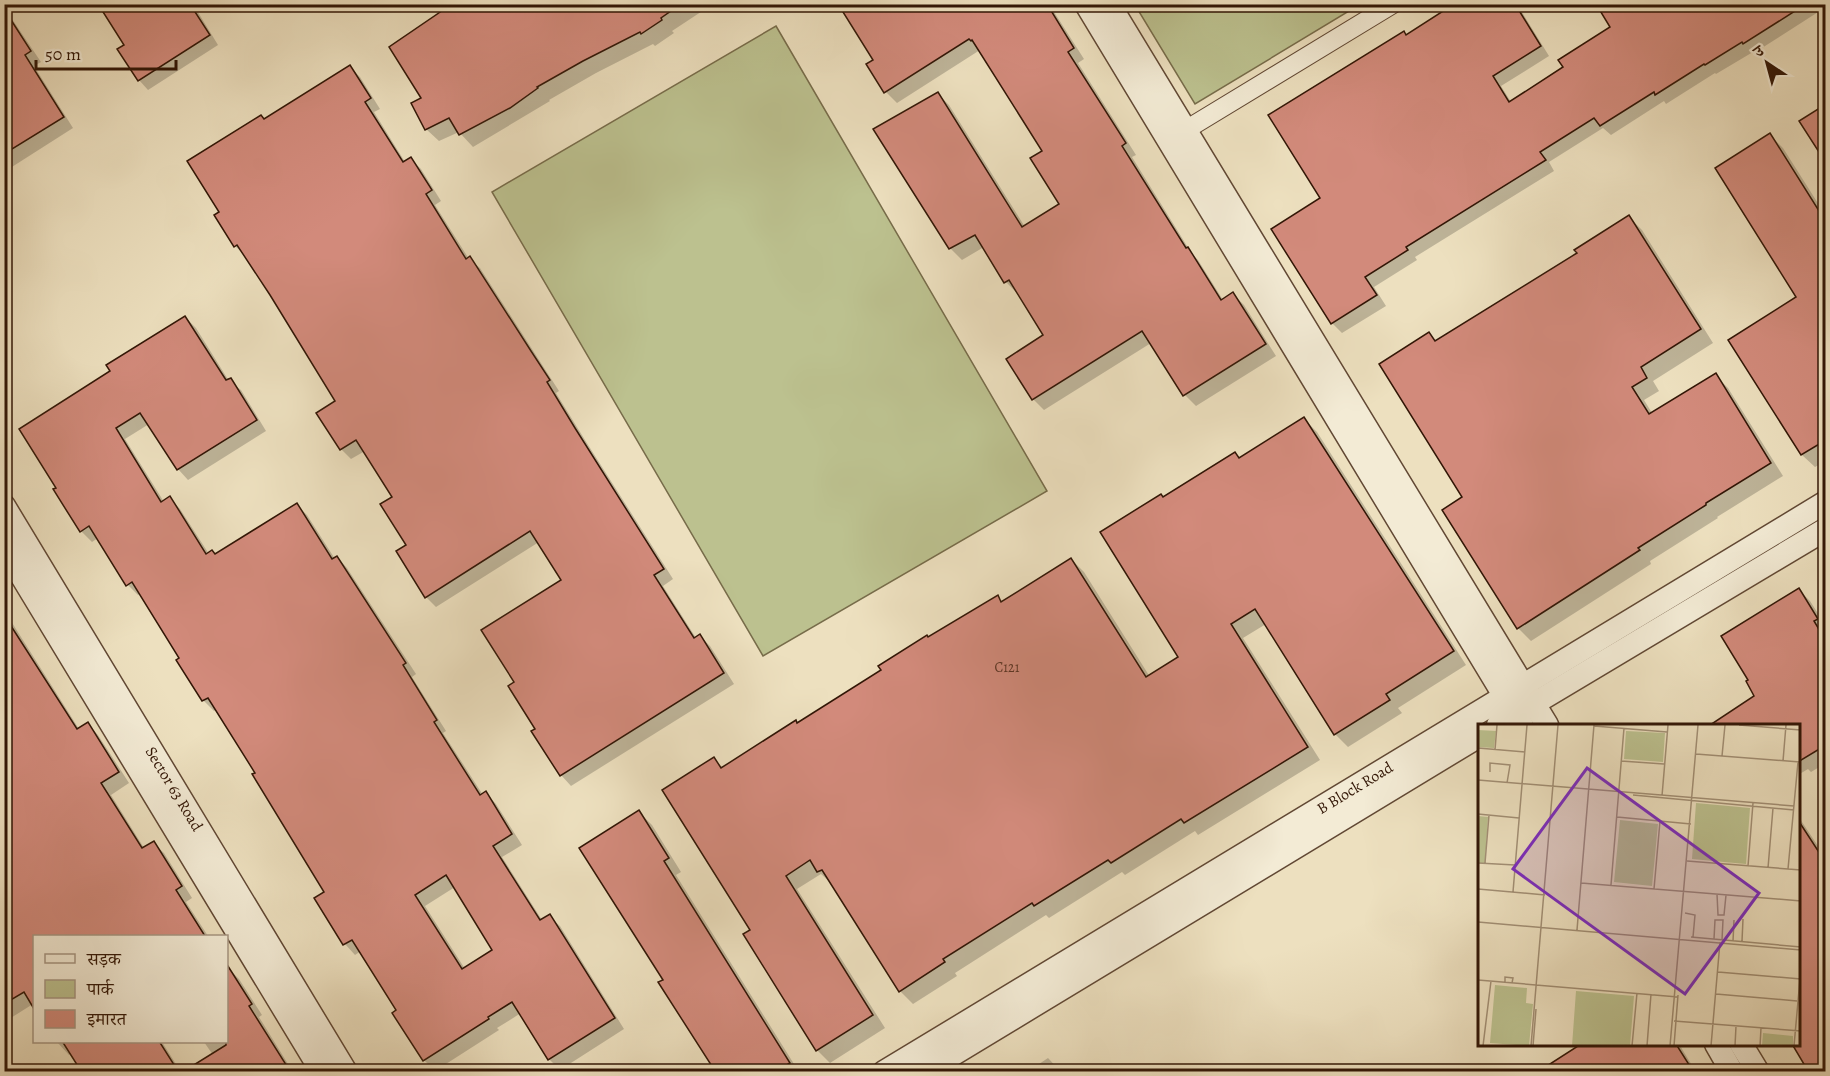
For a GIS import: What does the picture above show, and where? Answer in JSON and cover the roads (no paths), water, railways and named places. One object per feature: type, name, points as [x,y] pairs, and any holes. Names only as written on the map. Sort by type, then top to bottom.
[{"type":"street","points":[[1086,4],[1177,136]]},
{"type":"street","points":[[1109,4],[1177,136],[1516,708],[1545,724]]},
{"type":"street","points":[[1177,136],[1393,4]]},
{"type":"street","name":"B Block Road","points":[[1516,708],[1826,502]]},
{"type":"street","name":"Sector 63 Road","points":[[4,506],[346,1071]]},
{"type":"street","name":"B Block Road","points":[[1488,724],[1826,529]]},
{"type":"street","name":"Sector 63 Road","points":[[4,547],[322,1071]]},
{"type":"street","name":"B Block Road","points":[[884,1071],[1478,730]]},
{"type":"street","name":"B Block Road","points":[[924,1071],[1478,737]]},
{"type":"street","points":[[1717,1046],[1732,1071]]},
{"type":"street","points":[[1742,1046],[1758,1071]]}]
